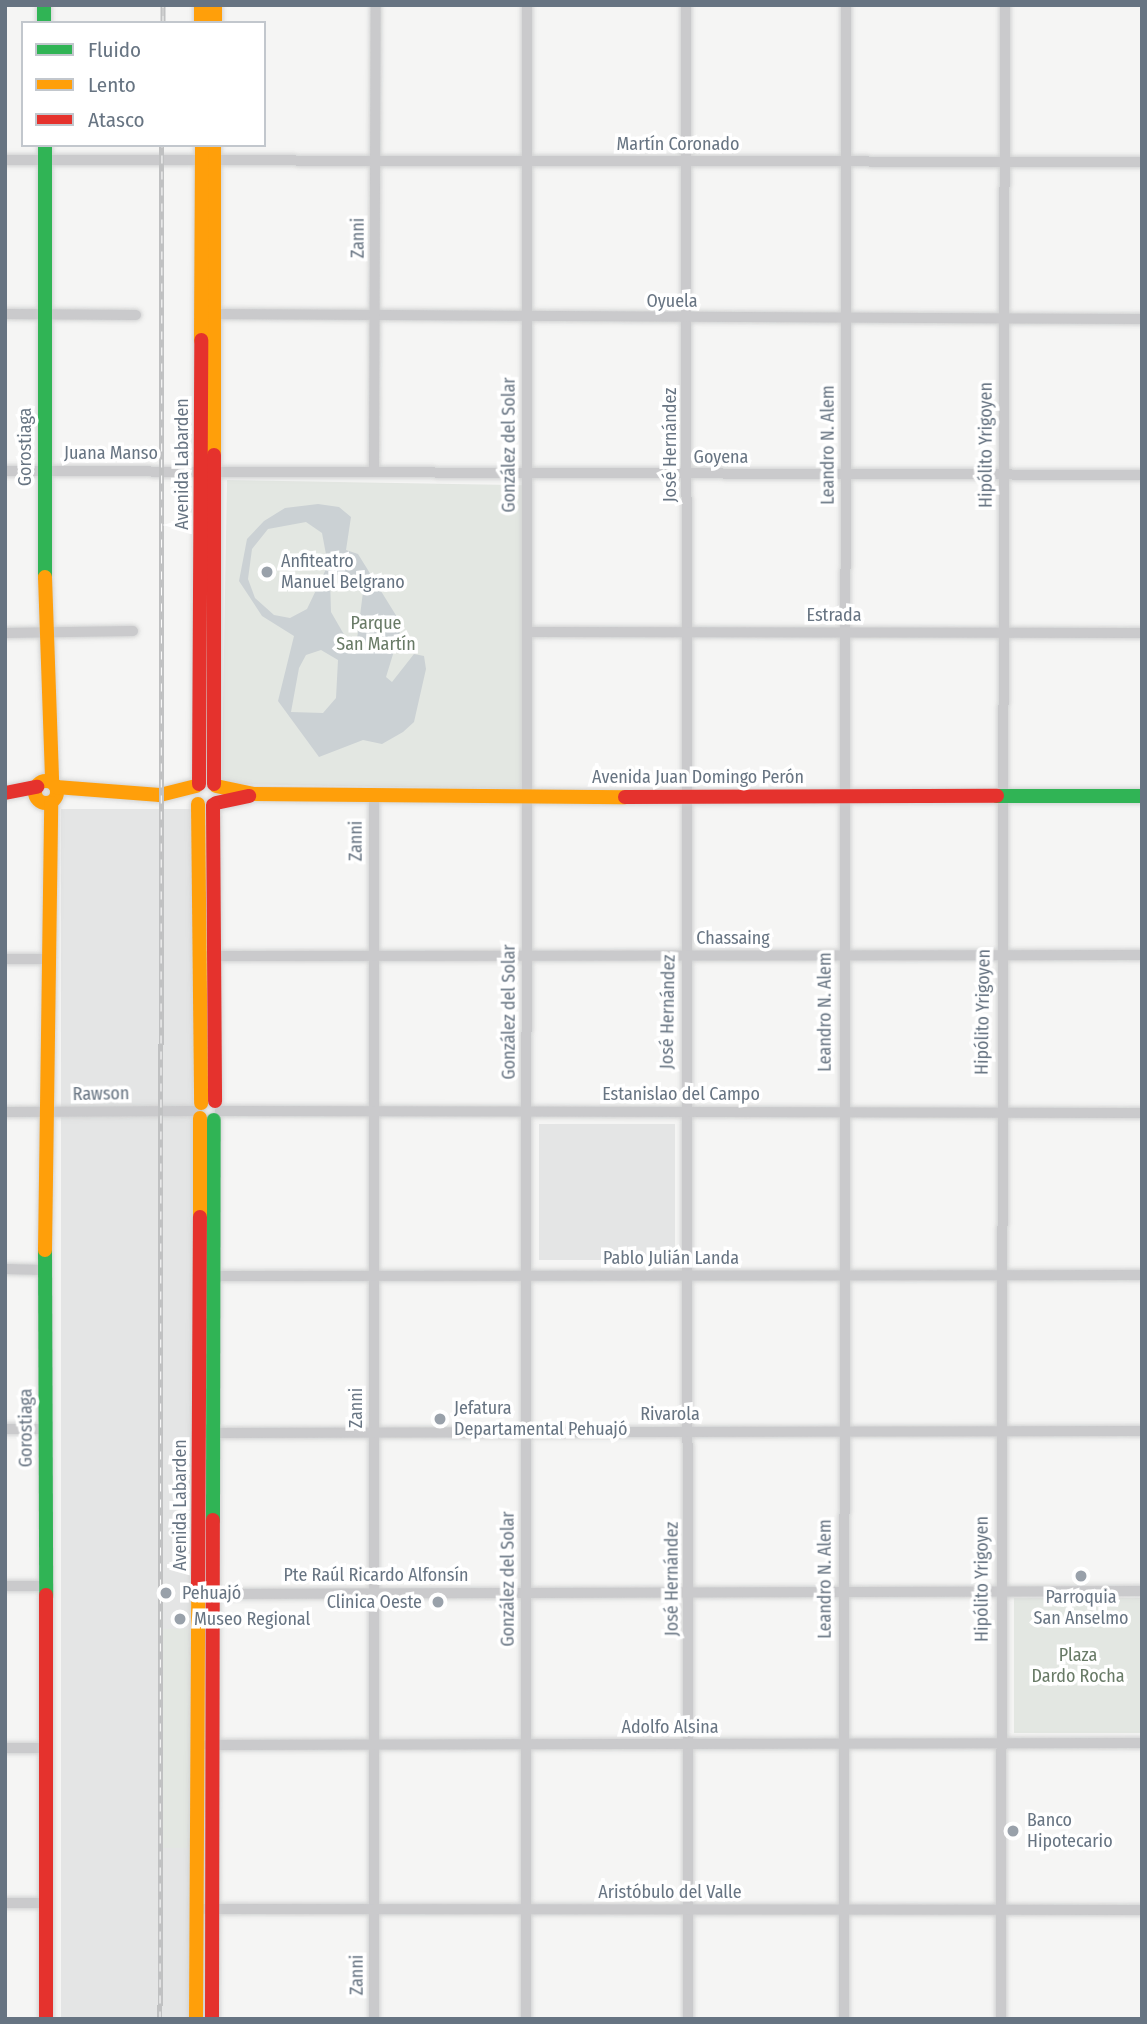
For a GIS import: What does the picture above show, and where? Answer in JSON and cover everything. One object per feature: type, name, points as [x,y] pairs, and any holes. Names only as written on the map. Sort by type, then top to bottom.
[{"type":"street","name":"Zanni","points":[[374,471],[376,5]]},
{"type":"street","name":"González del Solar","points":[[526,2019],[527,5]]},
{"type":"street","name":"José Hernández","points":[[687,5],[688,474],[684,1275],[690,1592],[686,1745],[688,2019]]},
{"type":"street","name":"Leandro N. Alem","points":[[844,2019],[841,1744],[844,1431],[842,796],[845,632],[846,5]]},
{"type":"street","name":"Hipólito Yrigoyen","points":[[1001,2019],[999,1113],[1004,475],[1004,5]]},
{"type":"street","name":"Avenida Labarden","points":[[203,147],[208,161],[208,314],[201,470],[208,1111],[205,1745],[206,1909],[212,2019]]},
{"type":"street","name":"Avenida Labarden","points":[[208,161],[213,147]]},
{"type":"street","name":"Martín Coronado","points":[[5,160],[44,153],[208,161],[1142,162]]},
{"type":"street","name":"Gorostiaga","points":[[44,153],[47,748],[44,1586],[46,2019]]},
{"type":"street","points":[[5,314],[136,315]]},
{"type":"street","name":"Avenida Labarden","points":[[206,794],[216,470],[208,314]]},
{"type":"street","name":"Oyuela","points":[[208,314],[375,318],[1142,319]]},
{"type":"street","name":"Juana Manso","points":[[5,471],[216,470]]},
{"type":"street","name":"Goyena","points":[[216,470],[1142,475]]},
{"type":"street","points":[[5,633],[133,631]]},
{"type":"street","name":"Estrada","points":[[527,632],[1142,633]]},
{"type":"street","points":[[5,793],[47,792]]},
{"type":"street","name":"Avenida Juan Domingo Perón","points":[[47,792],[374,797],[686,794],[1142,796]]},
{"type":"street","name":"Zanni","points":[[374,797],[374,2019]]},
{"type":"street","name":"Chassaing","points":[[206,956],[1142,956]]},
{"type":"street","points":[[5,959],[45,959]]},
{"type":"street","name":"Estanislao del Campo","points":[[208,1111],[1142,1113]]},
{"type":"street","name":"Rawson","points":[[5,1112],[208,1111]]},
{"type":"street","points":[[5,1269],[45,1270]]},
{"type":"street","name":"Pablo Julián Landa","points":[[207,1276],[1142,1275]]},
{"type":"street","points":[[5,1429],[46,1429]]},
{"type":"street","name":"Rivarola","points":[[205,1433],[1142,1431]]},
{"type":"street","points":[[5,1586],[44,1586]]},
{"type":"street","name":"Pte Raúl Ricardo Alfonsín","points":[[206,1594],[374,1591],[1142,1591]]},
{"type":"street","name":"Adolfo Alsina","points":[[205,1745],[1142,1743]]},
{"type":"street","points":[[5,1748],[44,1748]]},
{"type":"street","points":[[5,1903],[46,1903]]},
{"type":"street","name":"Avenida Labarden","points":[[196,2019],[206,1909]]},
{"type":"street","name":"Aristóbulo del Valle","points":[[206,1909],[1142,1910]]},
{"type":"shaded area","points":[[318,504],[339,507],[351,517],[346,550],[358,554],[402,625],[386,677],[392,682],[414,654],[424,656],[426,669],[414,722],[382,744],[363,740],[319,757],[278,701],[294,636],[262,616],[239,581],[247,539],[264,521],[285,508]],"holes":[[[306,522],[322,533],[328,565],[307,609],[290,618],[274,615],[255,598],[248,579],[252,549],[268,529]],[[342,573],[357,578],[363,592],[357,639],[346,638],[331,612],[330,578]],[[321,650],[338,660],[336,698],[323,713],[291,712],[299,668],[306,655]]]},
{"type":"shaded area","points":[[61,809],[193,809],[193,2019],[61,2019]]},
{"type":"shaded area","points":[[539,1124],[675,1124],[675,1260],[539,1260]]},
{"type":"green space","name":"Parque San Martín","points":[[227,480],[527,485],[522,789],[222,784]]},
{"type":"green space","name":"Plaza Dardo Rocha","points":[[1014,1598],[1142,1598],[1142,1733],[1014,1733]]},
{"type":"green space","points":[[163,1629],[194,1629],[194,1848],[163,1848]]},
{"type":"railway","points":[[163,5],[163,21]]},
{"type":"railway","points":[[160,2019],[162,147]]},
{"type":"traffic: fast","points":[[44,5],[44,21]]},
{"type":"traffic: fast","points":[[45,147],[45,577]]},
{"type":"traffic: fast","points":[[997,796],[1142,796]]},
{"type":"traffic: fast","points":[[213,1520],[214,1120]]},
{"type":"traffic: fast","points":[[45,1250],[46,1595]]},
{"type":"traffic: slow","points":[[201,5],[201,21]]},
{"type":"traffic: slow","points":[[215,5],[215,21]]},
{"type":"traffic: slow","points":[[201,340],[202,147]]},
{"type":"traffic: slow","points":[[214,147],[214,455]]},
{"type":"traffic: slow","points":[[45,577],[52,782]]},
{"type":"traffic: slow","points":[[46,781],[54,784],[57,792],[54,800],[46,803],[38,800],[35,792],[38,784],[46,781]]},
{"type":"traffic: slow","points":[[56,787],[160,795],[196,786]]},
{"type":"traffic: slow","points":[[216,786],[254,794],[625,797]]},
{"type":"traffic: slow","points":[[45,1250],[51,803]]},
{"type":"traffic: slow","points":[[198,804],[201,1103]]},
{"type":"traffic: slow","points":[[200,1118],[200,1217]]},
{"type":"traffic: slow","points":[[196,2019],[198,1588]]},
{"type":"traffic: jam","points":[[199,784],[201,340]]},
{"type":"traffic: jam","points":[[214,455],[214,784]]},
{"type":"traffic: jam","points":[[5,793],[37,787]]},
{"type":"traffic: jam","points":[[216,803],[249,796]]},
{"type":"traffic: jam","points":[[625,797],[997,796]]},
{"type":"traffic: jam","points":[[213,805],[215,1101]]},
{"type":"traffic: jam","points":[[198,1588],[200,1217]]},
{"type":"traffic: jam","points":[[212,2019],[213,1520]]},
{"type":"traffic: jam","points":[[46,1595],[46,2019]]},
{"type":"place","name":"Anfiteatro Manuel Belgrano","points":[[267,572]]},
{"type":"place","name":"Jefatura Departamental Pehuajó","points":[[440,1419]]},
{"type":"place","name":"Parroquia San Anselmo","points":[[1081,1576]]},
{"type":"place","name":"Pehuajó","points":[[166,1593]]},
{"type":"place","name":"Clinica Oeste","points":[[438,1602]]},
{"type":"place","name":"Museo Regional","points":[[180,1619]]},
{"type":"place","name":"Banco Hipotecario","points":[[1013,1831]]}]
